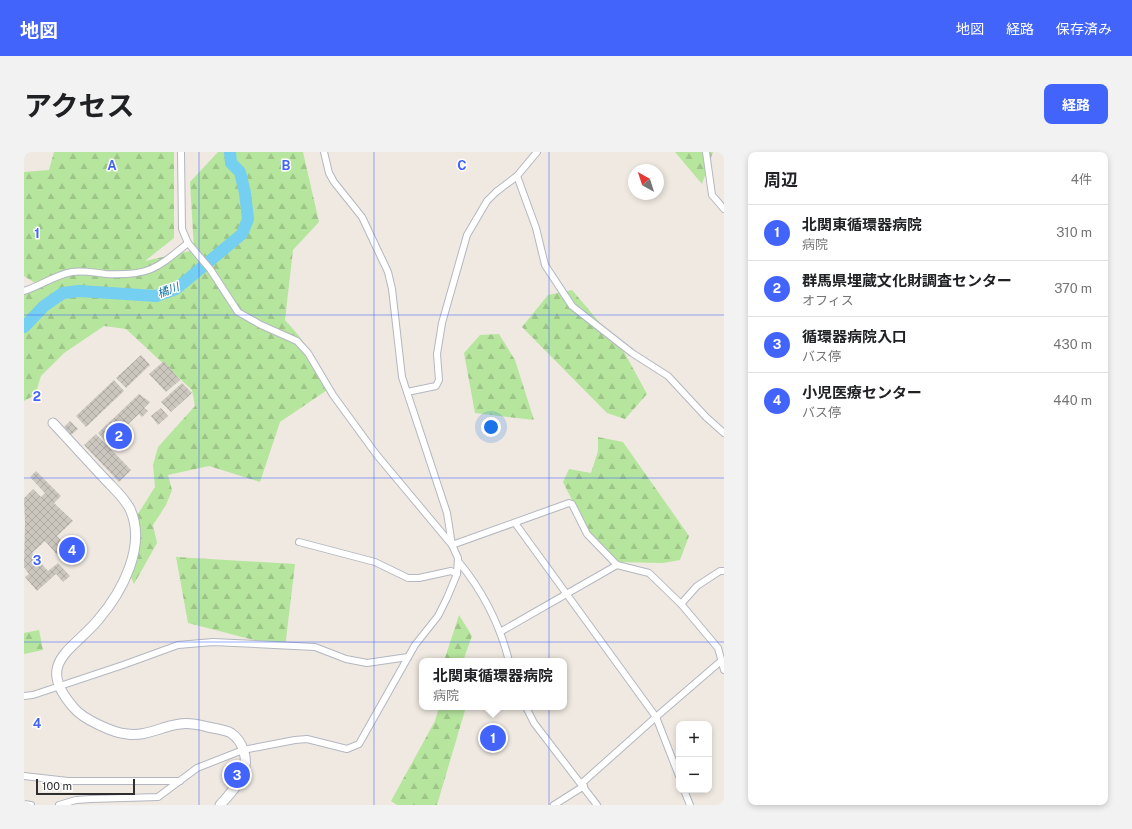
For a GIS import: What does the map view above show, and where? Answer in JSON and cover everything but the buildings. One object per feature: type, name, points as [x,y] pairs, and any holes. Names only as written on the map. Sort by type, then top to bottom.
[{"type":"street","points":[[59,805],[91,799],[158,797],[197,768],[243,750],[307,739],[347,748],[359,744],[415,645],[438,616],[457,574],[458,562],[452,545],[376,454],[333,395],[308,353],[297,341],[261,325],[238,312],[210,269],[188,243],[182,229],[181,152]]},
{"type":"street","points":[[324,152],[329,173],[334,182],[362,217],[388,272],[392,289],[402,377],[447,512],[452,545]]},
{"type":"street","points":[[407,392],[436,386],[439,380],[437,354],[442,323],[467,235],[487,201],[517,176],[537,152]]},
{"type":"street","points":[[706,152],[712,195],[724,209]]},
{"type":"street","points":[[517,176],[536,228],[545,265],[572,306],[601,331],[668,376],[706,417],[724,433]]},
{"type":"street","points":[[24,291],[58,276],[72,272],[120,274],[147,272],[160,266],[188,243]]},
{"type":"street","points":[[53,424],[123,498],[132,517],[135,541],[134,552],[127,574],[111,601],[98,620],[63,654],[57,674],[59,686],[63,696],[75,710],[90,720],[116,732],[142,735],[175,725],[198,725],[231,733],[238,740],[243,750],[246,762],[244,772],[220,805]]},
{"type":"street","points":[[452,545],[569,503],[572,504],[587,534],[617,564],[649,573],[681,604],[718,648],[724,670]]},
{"type":"street","points":[[515,523],[656,717],[676,768]]},
{"type":"street","points":[[299,542],[375,562],[408,578],[419,578],[451,571],[457,574]]},
{"type":"street","points":[[458,562],[466,571],[500,632],[508,658]]},
{"type":"street","points":[[500,632],[617,564]]},
{"type":"street","points":[[681,604],[697,586],[720,571],[724,571]]},
{"type":"street","points":[[24,696],[59,686],[178,645],[213,642],[315,647],[346,659],[368,664],[408,657]]},
{"type":"street","points":[[554,805],[583,785],[656,717],[721,661]]},
{"type":"street","points":[[528,710],[534,723],[597,805]]},
{"type":"street","points":[[24,776],[68,781],[180,781]]},
{"type":"street","points":[[685,793],[690,805]]},
{"type":"street","points":[[24,804],[31,805]]},
{"type":"green space","points":[[54,152],[174,152],[174,238],[145,261],[194,250],[190,182],[218,152],[303,152],[319,222],[293,250],[285,320],[310,352],[321,369],[330,388],[280,422],[260,482],[209,466],[168,475],[172,490],[166,505],[153,525],[157,543],[134,584],[130,575],[136,517],[155,487],[153,465],[158,447],[195,406],[192,390],[126,329],[104,326],[64,353],[41,376],[35,395],[24,401],[24,288],[54,280],[35,283],[24,276],[24,172],[49,170]]},
{"type":"green space","points":[[675,152],[713,152],[702,184]]},
{"type":"green space","points":[[572,290],[623,350],[647,394],[625,419],[607,413],[522,327],[548,295]]},
{"type":"green space","points":[[499,334],[515,360],[534,420],[475,413],[464,353],[480,335]]},
{"type":"green space","points":[[598,437],[623,442],[689,536],[680,560],[663,563],[618,562],[589,534],[563,482],[569,469],[591,473],[598,451]]},
{"type":"green space","points":[[176,557],[295,564],[285,648],[188,623]]},
{"type":"green space","points":[[459,615],[472,636],[464,658],[445,658]]},
{"type":"green space","points":[[39,630],[43,650],[24,654],[24,633]]},
{"type":"green space","points":[[438,710],[465,710],[437,805],[397,805],[391,801],[435,721]]},
{"type":"waterway","name":"橘川","points":[[24,327],[44,306],[63,293],[79,291],[156,296],[176,289],[242,234],[248,219],[245,193],[240,172],[231,163],[230,152]]},
{"type":"place","name":"群馬県埋蔵文化財調査センター","points":[[119,436]]},
{"type":"place","name":"小児医療センター","points":[[72,550]]},
{"type":"place","name":"北関東循環器病院","points":[[493,738]]},
{"type":"place","name":"循環器病院入口","points":[[237,775]]}]
